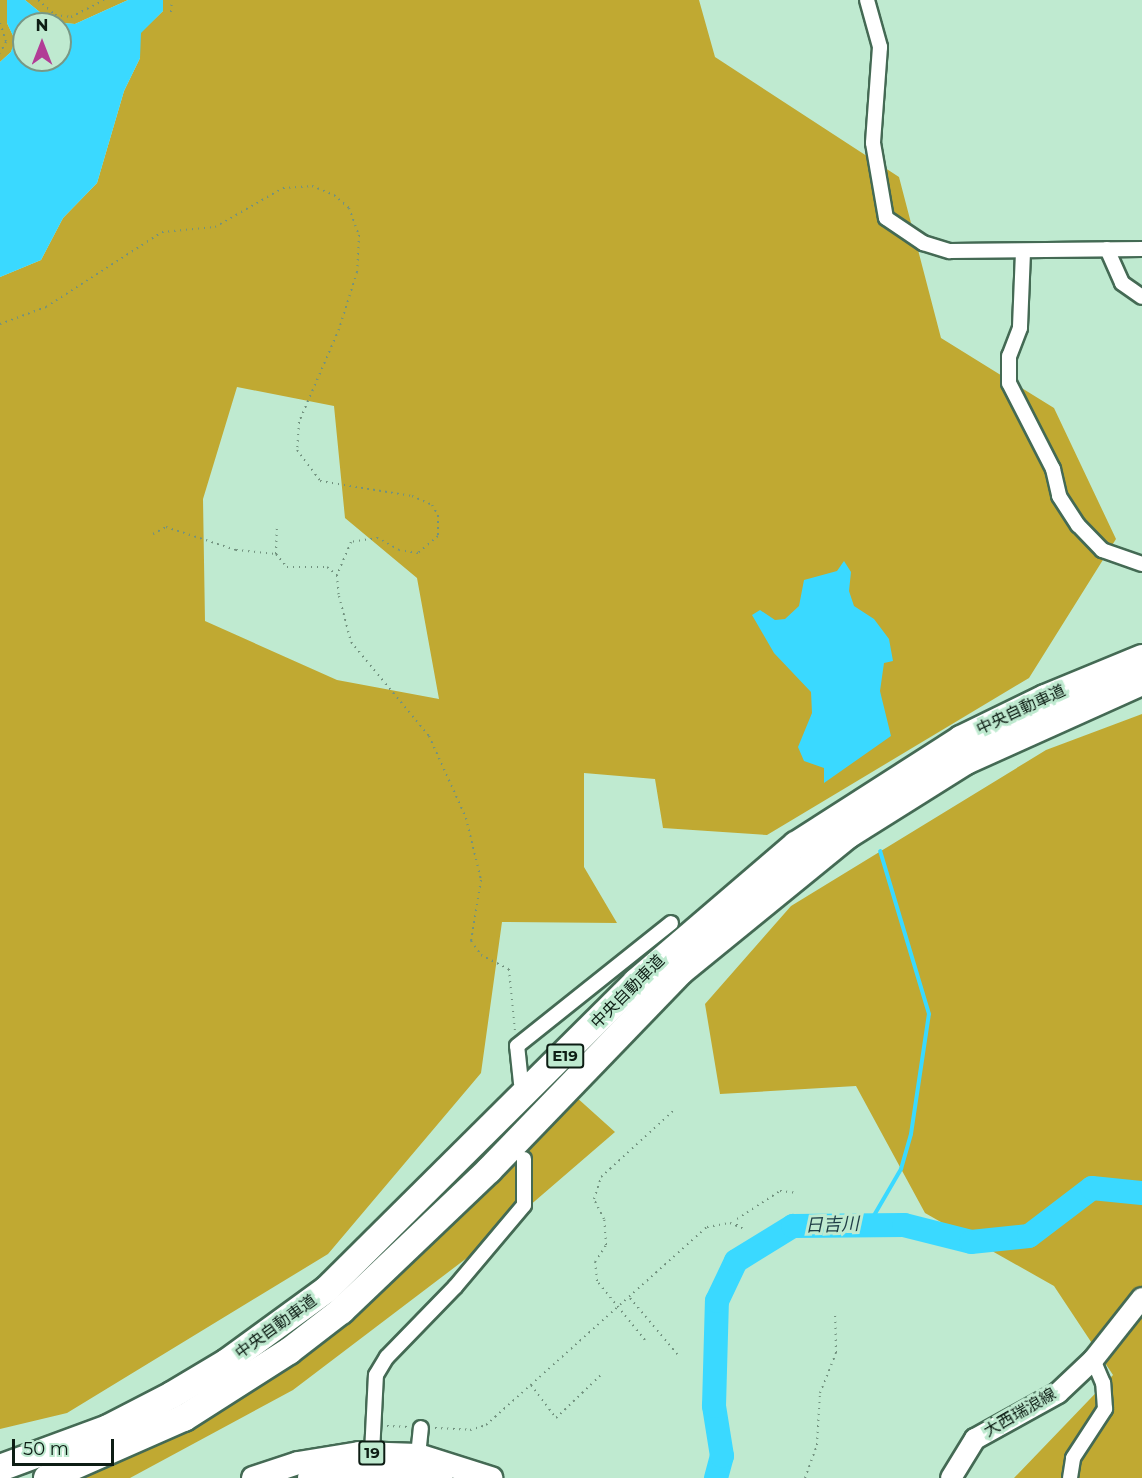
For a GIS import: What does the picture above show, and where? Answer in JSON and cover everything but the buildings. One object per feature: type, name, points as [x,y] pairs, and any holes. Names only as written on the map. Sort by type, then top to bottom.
[{"type":"highway","name":"中央自動車道","points":[[0,1468],[108,1428],[172,1395],[265,1337],[327,1289],[528,1095],[636,982],[796,845],[961,739],[1142,658]]},
{"type":"highway","name":"中央自動車道","points":[[47,1478],[122,1449],[184,1418],[279,1358],[341,1311],[489,1170],[680,972],[848,835],[966,761],[1142,682]]},
{"type":"highway","name":"19","points":[[252,1478],[298,1463],[372,1453],[418,1455],[491,1478]]},
{"type":"highway","name":"19","points":[[317,1477],[389,1469],[441,1478]]},
{"type":"main road","name":"大西瑞浪線","points":[[951,1478],[975,1439],[1058,1393],[1093,1360],[1142,1298]]},
{"type":"street","points":[[867,0],[880,47],[873,143],[886,218],[923,243],[950,251],[1142,249]]},
{"type":"street","points":[[1107,249],[1122,283],[1142,297]]},
{"type":"street","points":[[1023,252],[1020,328],[1009,356],[1009,383],[1053,469],[1059,496],[1078,525],[1102,550],[1142,564]]},
{"type":"street","points":[[521,1083],[517,1046],[671,922]]},
{"type":"street","points":[[372,1453],[376,1375],[387,1357],[455,1287],[524,1205],[524,1159]]},
{"type":"street","points":[[1070,1478],[1073,1458],[1105,1409],[1103,1383],[1093,1360]]},
{"type":"street","points":[[419,1446],[421,1428]]},
{"type":"path","points":[[38,0],[55,15],[71,17],[104,0]]},
{"type":"path","points":[[171,12],[172,0]]},
{"type":"path","points":[[0,23],[6,42],[0,53]]},
{"type":"path","points":[[0,324],[46,307],[162,232],[215,227],[283,188],[312,186],[343,201],[359,235],[357,272],[339,329],[299,422],[297,450],[320,482],[425,500],[432,505],[439,526],[438,536],[418,553],[399,550],[378,538],[359,538],[343,553],[337,575],[351,642],[429,736],[466,818],[481,880],[471,941],[481,955],[509,969],[517,1046]]},
{"type":"path","points":[[277,524],[276,554],[287,567],[327,567],[337,575]]},
{"type":"path","points":[[153,534],[166,527],[236,550],[276,554]]},
{"type":"path","points":[[645,1340],[597,1281],[595,1262],[606,1245],[604,1219],[594,1199],[601,1177],[674,1110]]},
{"type":"path","points":[[737,1226],[737,1219],[780,1191],[797,1193]]},
{"type":"path","points":[[372,1426],[478,1429],[620,1307],[707,1227],[730,1223],[744,1229]]},
{"type":"path","points":[[630,1298],[678,1355]]},
{"type":"path","points":[[805,1478],[817,1445],[820,1393],[837,1353],[835,1313]]},
{"type":"path","points":[[531,1385],[556,1418],[603,1373]]},
{"type":"shaded area","points":[[0,0],[7,0],[7,23],[12,34],[12,49],[0,62]]},
{"type":"shaded area","points":[[25,0],[128,0],[75,24],[72,24],[72,12],[40,12]]},
{"type":"shaded area","points":[[163,0],[699,0],[715,57],[899,177],[941,338],[1054,408],[1116,539],[1029,678],[767,835],[663,828],[655,779],[584,773],[584,867],[617,923],[502,922],[481,1073],[328,1254],[67,1413],[0,1429],[0,277],[41,260],[63,218],[97,183],[124,91],[140,58],[140,33],[163,11]],"holes":[[[237,387],[334,406],[345,518],[417,578],[439,699],[337,680],[205,621],[203,499]]]},
{"type":"shaded area","points":[[1142,714],[1142,1478],[1014,1478],[1113,1375],[1054,1286],[925,1213],[856,1086],[720,1094],[705,1004],[791,906],[1046,750]]},
{"type":"shaded area","points":[[575,1096],[615,1132],[484,1245],[293,1390],[130,1478],[75,1478],[208,1417]]},
{"type":"water","points":[[7,0],[25,0],[40,12],[12,12],[12,34],[7,23]]},
{"type":"water","points":[[128,0],[163,0],[163,11],[141,33],[140,58],[124,91],[97,183],[63,218],[41,260],[0,277],[0,62],[12,49],[12,72],[72,72],[72,24]]},
{"type":"water","points":[[844,561],[851,572],[849,591],[854,606],[874,619],[889,639],[893,661],[884,663],[880,691],[891,736],[824,783],[824,768],[804,761],[798,747],[812,713],[811,692],[774,653],[752,615],[760,610],[775,620],[785,619],[799,606],[804,580],[837,571]]},
{"type":"waterway","points":[[869,1224],[901,1169],[911,1134],[929,1014],[880,851]]},
{"type":"waterway","name":"日吉川","points":[[716,1478],[722,1456],[714,1406],[717,1301],[736,1261],[793,1226],[904,1225],[971,1242],[1029,1236],[1092,1188],[1142,1193]]}]
